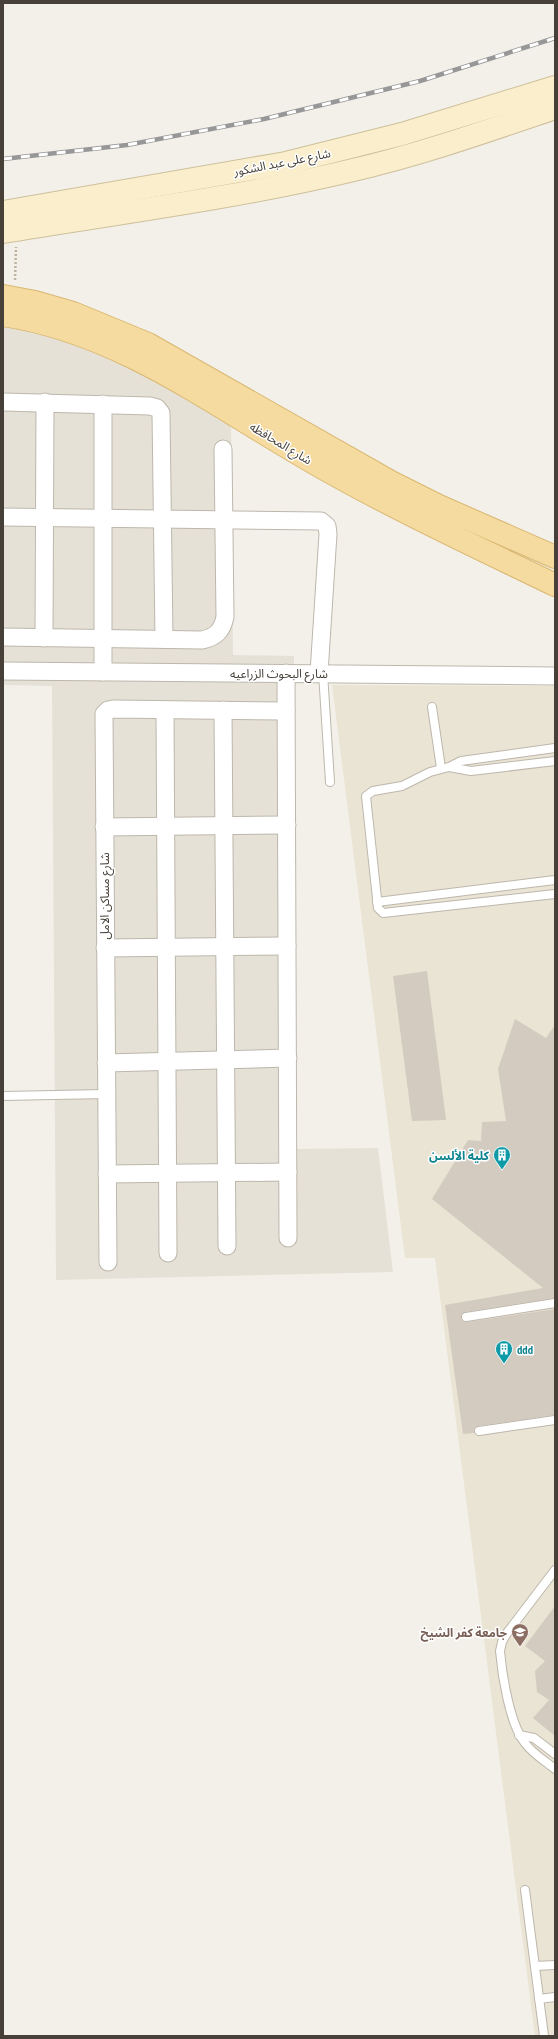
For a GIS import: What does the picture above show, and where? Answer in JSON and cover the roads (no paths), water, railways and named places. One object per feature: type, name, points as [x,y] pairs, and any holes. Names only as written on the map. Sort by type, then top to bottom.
[{"type":"main road","name":"شارع على عبد الشكور","points":[[3,212],[286,163],[402,134],[555,87]]},
{"type":"main road","name":"شارع على عبد الشكور","points":[[10,231],[292,184],[344,173],[468,138],[555,108]]},
{"type":"main road","name":"شارع المحافظه","points":[[7,303],[35,302],[73,314],[148,344],[391,482],[439,506],[555,557]]},
{"type":"main road","name":"شارع المحافظه","points":[[7,303],[42,323],[73,332],[135,357],[338,477],[555,585]]},
{"type":"street","points":[[3,402],[150,406],[157,408],[161,413],[164,639]]},
{"type":"street","points":[[44,638],[45,402]]},
{"type":"street","points":[[103,404],[103,672]]},
{"type":"street","points":[[3,637],[207,639],[218,633],[223,626],[225,617],[223,449]]},
{"type":"street","points":[[3,517],[321,521],[327,526],[328,534],[321,673]]},
{"type":"street","name":"شارع البحوث الزراعيه","points":[[3,671],[555,676]]},
{"type":"street","points":[[286,673],[288,1238]]},
{"type":"street","name":"شارع مساكن الامل","points":[[108,1262],[104,714],[108,710],[113,709],[286,711]]},
{"type":"street","points":[[165,710],[168,1253]]},
{"type":"street","points":[[223,710],[227,1246]]},
{"type":"street","points":[[104,827],[287,826]]},
{"type":"street","points":[[105,948],[287,946]]},
{"type":"street","points":[[106,1063],[288,1058]]},
{"type":"street","points":[[107,1174],[288,1172]]},
{"type":"lane","points":[[321,673],[330,782]]},
{"type":"lane","points":[[432,707],[445,768]]},
{"type":"lane","points":[[555,748],[469,760],[454,764],[402,786],[373,791],[366,796],[377,902],[380,911],[388,914],[555,894]]},
{"type":"lane","points":[[445,768],[471,771],[555,761]]},
{"type":"lane","points":[[377,902],[555,880]]},
{"type":"lane","points":[[3,1096],[106,1094]]},
{"type":"lane","points":[[466,1317],[555,1303]]},
{"type":"lane","points":[[479,1431],[555,1420]]},
{"type":"lane","points":[[555,1570],[502,1642],[500,1652],[511,1713],[519,1735],[532,1751],[555,1770]]},
{"type":"lane","points":[[519,1735],[534,1738],[555,1754]]},
{"type":"lane","points":[[525,1890],[544,2036]]},
{"type":"lane","points":[[535,1966],[555,1965]]},
{"type":"lane","points":[[539,1999],[555,1997]]},
{"type":"railway","points":[[3,159],[127,145],[264,119],[420,81],[555,38]]},
{"type":"place","name":"كلية الألسن","points":[[502,1170]]},
{"type":"place","name":"ddd","points":[[504,1364]]},
{"type":"place","name":"جامعة كفر الشيخ","points":[[520,1647]]}]
